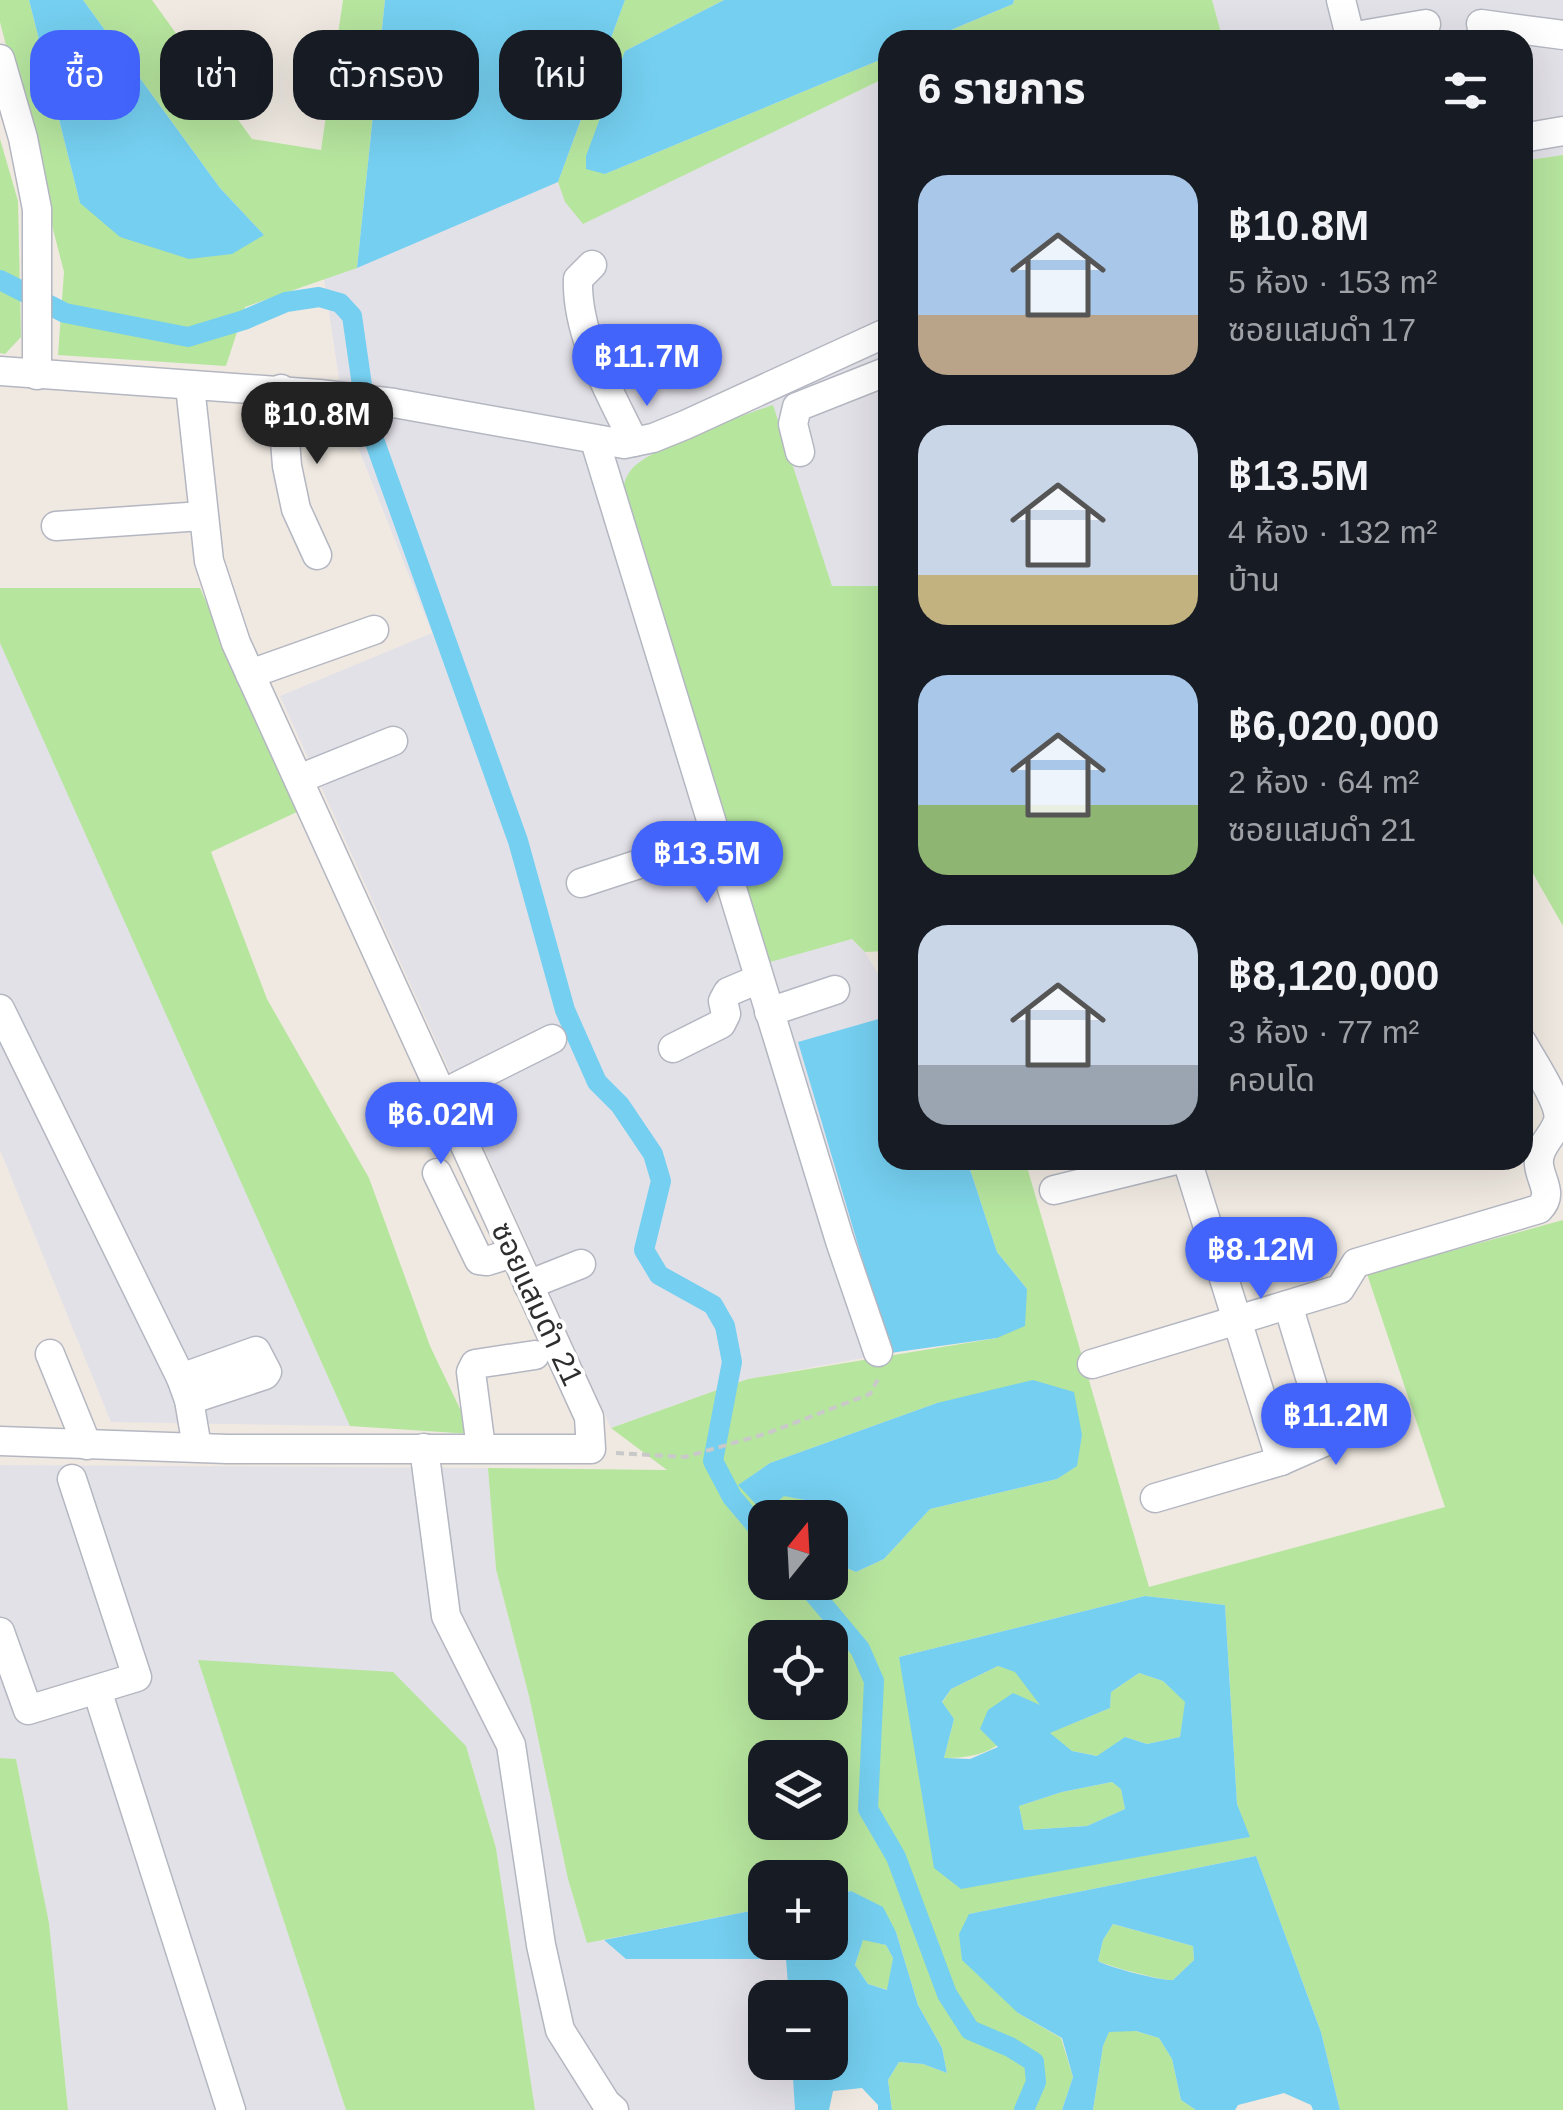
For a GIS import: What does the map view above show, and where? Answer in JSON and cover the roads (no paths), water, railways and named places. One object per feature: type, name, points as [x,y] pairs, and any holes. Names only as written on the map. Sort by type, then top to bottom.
[{"type":"street","points":[[1341,0],[1348,30]]},
{"type":"street","points":[[1396,30],[1426,24]]},
{"type":"street","points":[[1481,24],[1526,30]]},
{"type":"street","points":[[1533,31],[1563,35]]},
{"type":"street","points":[[0,59],[37,210],[37,375]]},
{"type":"street","points":[[1533,136],[1563,131]]},
{"type":"street","points":[[592,265],[578,280],[577,299],[608,388],[634,442]]},
{"type":"street","points":[[0,370],[190,386],[281,389],[394,403],[595,441],[634,442],[685,425],[878,337]]},
{"type":"street","points":[[800,452],[793,424],[797,407],[878,375]]},
{"type":"street","name":"ซอยแสมดำ 21","points":[[190,386],[209,561],[236,643],[589,1417],[592,1449],[481,1448]]},
{"type":"street","points":[[281,389],[296,509],[316,555]]},
{"type":"street","points":[[595,441],[769,1012],[878,1352]]},
{"type":"street","points":[[56,526],[202,516]]},
{"type":"street","points":[[250,674],[374,630]]},
{"type":"street","points":[[299,779],[393,741]]},
{"type":"street","points":[[581,883],[716,839]]},
{"type":"street","points":[[673,1048],[721,1024],[728,992],[759,978]]},
{"type":"street","points":[[769,1012],[835,990]]},
{"type":"street","points":[[0,1009],[185,1389],[197,1447]]},
{"type":"street","points":[[440,1095],[552,1039]]},
{"type":"street","points":[[1092,1364],[1340,1290],[1356,1263],[1540,1209],[1546,1203],[1547,1190],[1538,1164],[1540,1151],[1558,1123],[1558,1110],[1533,1063]]},
{"type":"street","points":[[1054,1190],[1135,1170]]},
{"type":"street","points":[[1190,1170],[1281,1461]]},
{"type":"street","points":[[437,1173],[479,1260],[513,1253]]},
{"type":"street","points":[[528,1285],[582,1264]]},
{"type":"street","points":[[1154,1498],[1281,1461],[1324,1442],[1327,1433],[1288,1305]]},
{"type":"street","points":[[50,1354],[87,1445]]},
{"type":"street","points":[[0,1441],[197,1447],[481,1448],[471,1372],[476,1364],[535,1355]]},
{"type":"street","points":[[424,1448],[446,1616],[511,1745],[541,1946],[560,2030],[614,2110]]},
{"type":"street","points":[[0,1632],[28,1710],[138,1675],[72,1478]]},
{"type":"street","points":[[97,1690],[231,2110]]},
{"type":"water","points":[[29,0],[83,0],[105,30],[37,30]]},
{"type":"water","points":[[385,0],[625,0],[614,30],[499,30],[499,120],[581,120],[558,182],[357,268],[372,120],[479,120],[479,30],[382,30]]},
{"type":"water","points":[[724,0],[1014,0],[1013,4],[951,30],[878,30],[878,61],[605,174],[586,169],[586,156],[599,120],[622,120],[625,51]]},
{"type":"water","points":[[140,78],[160,106],[160,120],[170,120],[220,188],[264,235],[232,254],[189,259],[120,237],[80,203],[59,120],[140,120]]},
{"type":"water","points":[[878,1019],[878,1170],[970,1170],[997,1252],[1027,1289],[1025,1326],[997,1338],[890,1353],[798,1042]]},
{"type":"water","points":[[1033,1380],[1074,1392],[1082,1435],[1077,1466],[1057,1479],[930,1509],[884,1559],[856,1572],[848,1569],[848,1500],[784,1496],[779,1500],[752,1500],[738,1485],[770,1463],[937,1403]]},
{"type":"water","points":[[1145,1596],[1225,1605],[1237,1804],[1250,1837],[961,1889],[934,1868],[899,1657]],"holes":[[[998,1666],[1015,1672],[1040,1705],[1013,1693],[988,1710],[980,1729],[998,1747],[970,1759],[944,1758],[954,1719],[942,1702],[951,1689]],[[1139,1673],[1163,1681],[1185,1702],[1180,1737],[1147,1744],[1125,1737],[1097,1756],[1072,1751],[1050,1733],[1110,1708],[1111,1692]],[[1112,1782],[1121,1789],[1125,1809],[1087,1826],[1024,1830],[1019,1806]]]},
{"type":"water","points":[[1256,1856],[1321,2032],[1340,2110],[1313,2110],[1311,2105],[1284,2093],[1238,2105],[1235,2110],[1196,2110],[1181,2100],[1172,2059],[1159,2038],[1136,2031],[1109,2032],[1103,2046],[1093,2110],[1062,2110],[1073,2077],[1062,2038],[1018,2013],[962,1960],[959,1934],[969,1914]],"holes":[[[1113,1924],[1193,1946],[1194,1960],[1173,1980],[1098,1961],[1103,1940]]]},
{"type":"water","points":[[848,1892],[883,1907],[896,1932],[918,2005],[942,2048],[947,2073],[923,2064],[899,2062],[888,2080],[892,2110],[878,2110],[862,2088],[833,2091],[829,2110],[795,2110],[793,2080],[848,2080],[848,1980],[788,1980],[786,1960],[848,1960]],"holes":[[[863,1940],[886,1945],[893,1958],[887,1990],[868,1984],[855,1965]]]},
{"type":"water","points":[[748,1911],[748,1959],[626,1959],[604,1940]]},
{"type":"waterway","points":[[0,280],[65,313],[188,337],[286,302],[319,297],[340,303],[352,316],[367,420],[518,841],[565,1010],[597,1082],[620,1105],[653,1154],[661,1181],[644,1250],[659,1275],[713,1305],[725,1326],[732,1362],[713,1461],[732,1497],[748,1516]]},
{"type":"waterway","points":[[819,1600],[860,1649],[874,1681],[868,1809],[896,1857],[947,1994],[970,2030],[1034,2062],[1036,2082],[1024,2110]]}]
